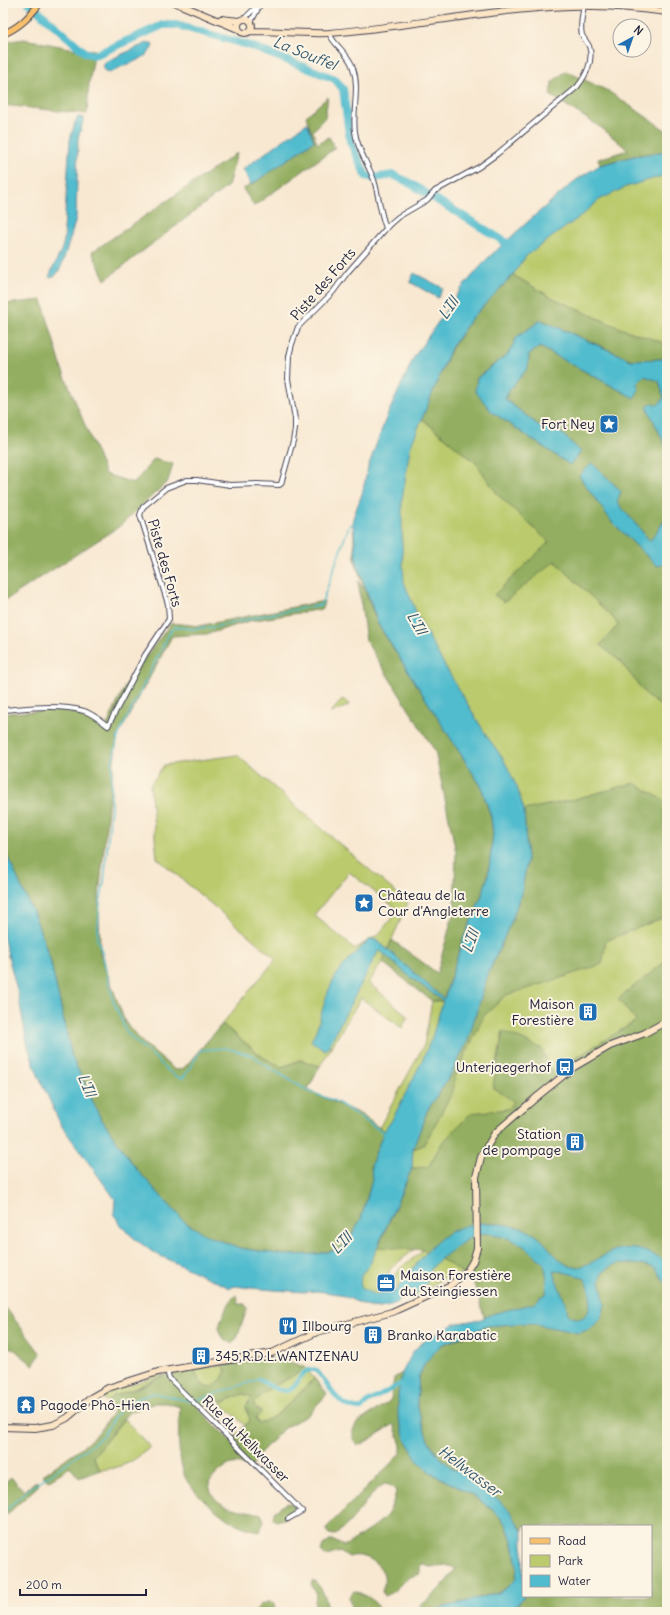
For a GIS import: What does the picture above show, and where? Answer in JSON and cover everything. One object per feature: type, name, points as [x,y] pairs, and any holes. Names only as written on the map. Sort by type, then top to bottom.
[{"type":"main road","points":[[176,3],[245,33],[251,26]]},
{"type":"main road","points":[[3,34],[17,27],[27,19],[38,4]]},
{"type":"main road","points":[[210,17],[242,20],[251,26],[272,32],[296,34],[329,33],[527,10],[584,6],[616,7],[667,12]]},
{"type":"main road","points":[[238,29],[242,20]]},
{"type":"main road","points":[[3,1427],[35,1428],[53,1425],[67,1418],[92,1397],[108,1388],[148,1374],[167,1370],[267,1355],[278,1351],[305,1336],[392,1312],[444,1288],[463,1275],[473,1261],[477,1248],[476,1177],[482,1157],[495,1133],[574,1067],[610,1046],[645,1033],[667,1021]]},
{"type":"street","points":[[242,20],[260,3]]},
{"type":"street","points":[[251,26],[260,3]]},
{"type":"street","name":"Piste des Forts","points":[[3,710],[54,707],[84,711],[96,717],[108,726],[145,655],[169,618],[168,604],[140,515],[141,510],[145,504],[166,488],[187,480],[230,485],[281,484],[295,429],[295,419],[288,379],[288,356],[295,335],[303,321],[333,292],[346,273],[386,228],[398,217],[429,197],[432,193],[479,167],[497,154],[582,81],[590,62],[589,46],[582,35],[581,29],[584,6]]},
{"type":"street","points":[[329,33],[333,41],[345,53],[353,66],[356,83],[354,111],[357,144],[373,178],[386,228]]},
{"type":"street","name":"Rue du Hellwasser","points":[[167,1370],[169,1378],[302,1511],[288,1519]]},
{"type":"green space","points":[[24,39],[75,49],[95,50],[89,84],[87,114],[3,105],[3,42]]},
{"type":"green space","points":[[566,71],[608,91],[667,131],[667,151],[634,156],[600,165],[598,159],[628,150],[603,129],[550,95],[552,82]]},
{"type":"green space","points":[[328,97],[325,117],[313,131],[317,144],[329,137],[335,148],[254,206],[243,189],[314,141],[306,116]]},
{"type":"green space","points":[[237,153],[228,186],[105,280],[92,252]]},
{"type":"green space","points":[[667,171],[667,1018],[416,1248],[391,1268],[387,1277],[396,1299],[368,1306],[337,1242],[383,1131],[379,1128],[424,1045],[432,1001],[443,1001],[447,985],[489,864],[364,589],[355,561],[353,523],[381,520],[442,344],[568,209]]},
{"type":"green space","points":[[513,275],[553,298],[620,328],[667,344],[667,361],[665,359],[632,360],[541,320],[517,337],[508,354],[477,378],[492,412],[570,465],[581,452],[542,428],[505,399],[510,389],[528,368],[529,354],[540,347],[634,398],[637,384],[644,376],[659,381],[664,398],[658,405],[647,407],[667,449],[667,517],[650,541],[617,502],[620,491],[592,464],[579,476],[657,566],[667,563],[667,710],[648,697],[620,661],[600,645],[618,625],[613,618],[555,561],[504,602],[494,595],[549,542],[498,495],[476,463],[421,418],[452,348],[471,319]]},
{"type":"green space","points":[[42,300],[62,369],[105,474],[134,483],[154,459],[173,464],[168,481],[120,526],[3,602],[3,304]]},
{"type":"green space","points":[[358,581],[365,591],[378,624],[481,786],[491,817],[493,834],[488,876],[482,895],[462,942],[443,1001],[432,1001],[382,962],[392,940],[437,973],[454,911],[456,852],[435,751],[366,641]]},
{"type":"green space","points":[[324,601],[322,609],[249,621],[208,634],[172,636],[117,738],[99,896],[100,953],[125,1022],[143,1043],[175,1070],[184,1068],[222,1024],[264,1058],[282,1067],[300,1060],[320,1066],[308,1090],[360,1114],[384,1131],[371,1165],[372,1180],[361,1219],[349,1240],[340,1249],[317,1254],[284,1255],[240,1248],[208,1236],[185,1222],[137,1170],[100,1117],[72,1057],[50,959],[34,914],[3,847],[3,716],[7,713],[58,710],[88,715],[106,727],[127,682],[171,623],[199,626]]},
{"type":"green space","points":[[343,699],[349,704],[348,706],[330,713]]},
{"type":"green space","points":[[237,755],[408,903],[382,962],[369,983],[408,1016],[402,1028],[361,998],[320,1066],[300,1060],[282,1067],[264,1058],[222,1024],[276,959],[157,858],[150,785],[164,765]],"holes":[[[349,872],[398,910],[379,934],[355,949],[314,915]]]},
{"type":"green space","points":[[634,783],[667,802],[667,916],[606,941],[602,964],[506,995],[484,1016],[456,1074],[453,1091],[424,1145],[413,1149],[427,1111],[453,1071],[488,974],[512,920],[522,891],[527,860],[524,810],[571,800]]},
{"type":"green space","points":[[667,960],[667,1612],[505,1612],[519,1603],[523,1597],[652,1597],[652,1525],[522,1525],[522,1530],[476,1479],[453,1469],[437,1454],[428,1440],[417,1403],[419,1376],[425,1363],[441,1345],[476,1332],[487,1326],[474,1284],[457,1269],[425,1250],[378,1247],[412,1168],[428,1167],[442,1143],[471,1113],[507,1109],[514,1102],[493,1087],[503,1031],[542,1049],[552,1072],[636,1021],[618,999]],"holes":[[[573,1131],[581,1133],[586,1140],[585,1147],[579,1152],[570,1152],[564,1145],[564,1138]]]},
{"type":"green space","points":[[435,1232],[461,1272],[456,1277],[450,1277],[437,1282],[417,1295],[410,1298],[402,1298],[396,1284],[397,1273],[404,1265],[423,1250]]},
{"type":"green space","points":[[236,1295],[238,1299],[237,1304],[245,1304],[247,1309],[237,1338],[232,1343],[222,1338],[219,1330],[224,1313]]},
{"type":"green space","points":[[3,1306],[41,1354],[33,1365],[11,1347],[3,1357]]},
{"type":"green space","points":[[279,1358],[304,1367],[298,1373],[269,1389],[253,1403],[257,1409],[261,1411],[256,1418],[258,1423],[266,1421],[281,1411],[314,1378],[327,1394],[308,1415],[284,1428],[260,1453],[252,1467],[247,1467],[240,1464],[231,1464],[218,1472],[209,1483],[211,1492],[215,1499],[221,1504],[236,1509],[261,1514],[264,1520],[260,1532],[240,1526],[228,1520],[193,1489],[185,1477],[182,1469],[179,1451],[180,1407],[167,1403],[155,1403],[128,1413],[93,1457],[100,1470],[79,1478],[70,1467],[48,1481],[43,1475],[86,1444],[98,1433],[113,1412],[109,1404],[109,1400],[113,1396],[135,1389],[175,1371],[193,1369],[202,1384],[211,1388],[222,1379],[226,1371],[223,1365]],"holes":[[[243,1394],[252,1397],[246,1406],[250,1420],[231,1441],[200,1410],[214,1396],[221,1403]]]},
{"type":"green space","points":[[223,1365],[226,1371],[222,1379],[211,1388],[202,1384],[193,1369]]},
{"type":"green space","points":[[304,1367],[314,1378],[281,1411],[266,1421],[258,1423],[256,1418],[261,1413],[252,1403],[269,1389],[298,1373]]},
{"type":"green space","points":[[402,1373],[398,1394],[405,1439],[418,1461],[431,1473],[471,1494],[494,1511],[506,1524],[513,1543],[517,1567],[516,1579],[510,1586],[498,1593],[426,1612],[411,1612],[436,1592],[456,1568],[446,1565],[430,1567],[422,1563],[420,1567],[420,1574],[408,1578],[391,1593],[384,1596],[382,1591],[384,1576],[379,1566],[370,1559],[360,1556],[349,1557],[341,1552],[326,1556],[321,1551],[323,1545],[332,1540],[342,1545],[346,1545],[378,1523],[390,1510],[396,1491],[390,1485],[384,1484],[371,1496],[341,1530],[334,1535],[329,1534],[326,1528],[401,1453],[401,1445],[394,1424],[358,1445],[353,1439],[353,1430],[357,1423],[391,1399],[394,1378]]},
{"type":"green space","points":[[161,1374],[164,1375],[109,1400],[109,1404],[102,1397],[110,1392]]},
{"type":"green space","points":[[243,1394],[252,1397],[246,1406],[247,1413],[251,1418],[246,1426],[221,1403]]},
{"type":"green space","points":[[124,1419],[150,1447],[138,1457],[121,1466],[100,1470],[93,1457]]},
{"type":"green space","points":[[11,1477],[24,1491],[36,1481],[39,1485],[3,1518],[3,1484]]},
{"type":"green space","points":[[288,1502],[292,1504],[294,1508],[293,1513],[284,1519],[276,1521],[273,1519],[274,1512]]},
{"type":"green space","points":[[313,1580],[324,1594],[328,1612],[314,1612],[316,1593],[311,1584]]},
{"type":"green space","points":[[354,1591],[370,1598],[376,1604],[379,1612],[352,1612],[349,1597]]},
{"type":"green space","points":[[270,1601],[274,1603],[275,1612],[255,1612],[260,1605]]},
{"type":"water","points":[[147,43],[152,43],[153,45],[150,51],[141,58],[113,72],[106,71],[103,68],[105,62]]},
{"type":"water","points":[[78,117],[83,118],[83,122],[78,138],[76,218],[61,267],[56,275],[51,278],[49,277],[64,241],[70,140]]},
{"type":"water","points":[[307,123],[314,141],[251,185],[243,169]]},
{"type":"water","name":"L'Ill","points":[[667,151],[667,178],[662,176],[626,187],[599,200],[581,216],[526,256],[513,275],[471,319],[451,348],[410,448],[402,500],[404,582],[418,617],[442,661],[486,735],[504,760],[517,787],[524,810],[527,860],[522,891],[512,920],[488,974],[468,1040],[453,1071],[427,1111],[413,1149],[412,1168],[370,1264],[363,1273],[360,1281],[362,1289],[376,1295],[397,1290],[410,1271],[436,1243],[445,1236],[464,1226],[487,1223],[509,1225],[528,1231],[537,1236],[563,1262],[573,1267],[587,1264],[611,1252],[627,1248],[645,1251],[667,1262],[667,1285],[655,1268],[646,1265],[620,1263],[611,1266],[602,1273],[600,1281],[605,1305],[601,1319],[590,1329],[579,1333],[529,1323],[487,1326],[441,1345],[425,1363],[419,1376],[417,1403],[428,1440],[437,1454],[453,1469],[476,1479],[510,1511],[522,1530],[522,1597],[523,1597],[519,1603],[505,1612],[426,1612],[498,1593],[509,1586],[516,1579],[517,1567],[513,1543],[506,1524],[494,1511],[471,1494],[431,1473],[418,1461],[405,1439],[398,1416],[398,1394],[402,1373],[414,1350],[427,1339],[454,1324],[481,1319],[492,1314],[535,1303],[540,1297],[546,1294],[547,1279],[544,1263],[521,1244],[510,1239],[487,1233],[470,1237],[438,1261],[431,1269],[427,1283],[413,1297],[402,1299],[390,1306],[380,1308],[369,1307],[339,1294],[316,1291],[304,1292],[235,1286],[230,1288],[154,1253],[135,1239],[120,1225],[114,1213],[115,1199],[61,1125],[38,1075],[28,1047],[18,994],[3,936],[3,847],[34,914],[50,959],[72,1057],[100,1117],[137,1170],[185,1222],[208,1236],[240,1248],[284,1255],[317,1254],[340,1249],[349,1240],[361,1219],[372,1180],[371,1165],[384,1131],[392,1120],[421,1063],[432,1037],[443,1001],[409,976],[379,950],[328,1047],[325,1050],[311,1041],[328,992],[334,979],[348,961],[369,940],[374,939],[444,999],[462,942],[482,895],[488,876],[493,834],[491,817],[481,786],[378,624],[356,560],[353,518],[362,494],[368,467],[386,418],[414,357],[461,289],[487,259],[533,217],[576,180],[600,165],[634,156]],"holes":[[[554,1270],[583,1277],[590,1291],[587,1314],[582,1318],[576,1318],[568,1314]]]},
{"type":"water","points":[[414,273],[443,288],[438,298],[410,282]]},
{"type":"water","points":[[541,320],[631,360],[665,359],[667,361],[667,449],[647,407],[653,403],[658,405],[664,398],[659,381],[644,376],[637,384],[639,390],[634,398],[540,347],[529,354],[528,368],[510,389],[505,399],[542,428],[552,424],[581,452],[570,465],[492,412],[475,391],[477,378],[508,354],[517,337]]},
{"type":"water","points":[[592,463],[621,491],[617,502],[650,541],[667,517],[667,563],[657,566],[612,522],[579,476]]},
{"type":"waterway","name":"La Souffel","points":[[29,3],[33,6]]},
{"type":"waterway","name":"La Souffel","points":[[38,11],[86,53],[95,55],[163,25],[176,25],[248,45],[335,79],[343,89],[350,141],[366,176],[374,178],[393,175],[406,181],[515,248]]},
{"type":"waterway","points":[[355,523],[349,526],[321,605],[261,616],[215,627],[192,629],[175,627],[171,630],[119,734],[112,762],[111,807],[97,939],[102,952],[113,1000],[126,1031],[167,1070],[177,1077],[183,1078],[201,1050],[226,1048],[254,1056],[265,1065],[308,1091],[337,1102],[384,1133]]},
{"type":"waterway","points":[[259,1379],[274,1388],[284,1391],[291,1389],[308,1370],[316,1370],[340,1401],[353,1408],[361,1409],[368,1402],[404,1382]]},
{"type":"waterway","points":[[193,1400],[198,1400],[259,1379]]},
{"type":"waterway","points":[[3,1513],[25,1492],[93,1444],[103,1435],[121,1407],[133,1400],[154,1393],[189,1401]]},
{"type":"place","name":"Fort Ney","points":[[609,424]]},
{"type":"place","name":"Château de la Cour d'Angleterre","points":[[364,903]]},
{"type":"place","name":"Maison Forestière","points":[[588,1012]]},
{"type":"place","name":"Unterjaegerhof","points":[[565,1067]]},
{"type":"place","name":"Station de pompage","points":[[575,1142]]},
{"type":"place","name":"Maison Forestière du Steingiessen","points":[[386,1283]]},
{"type":"place","name":"Illbourg","points":[[288,1326]]},
{"type":"place","name":"Branko Karabatic","points":[[373,1335]]},
{"type":"place","name":"345,R.D.L.WANTZENAU","points":[[201,1356]]},
{"type":"place","name":"Pagode Phô-Hien","points":[[26,1405]]},
{"type":"water label","name":"Hellwasser","points":[[470,1471]]}]
